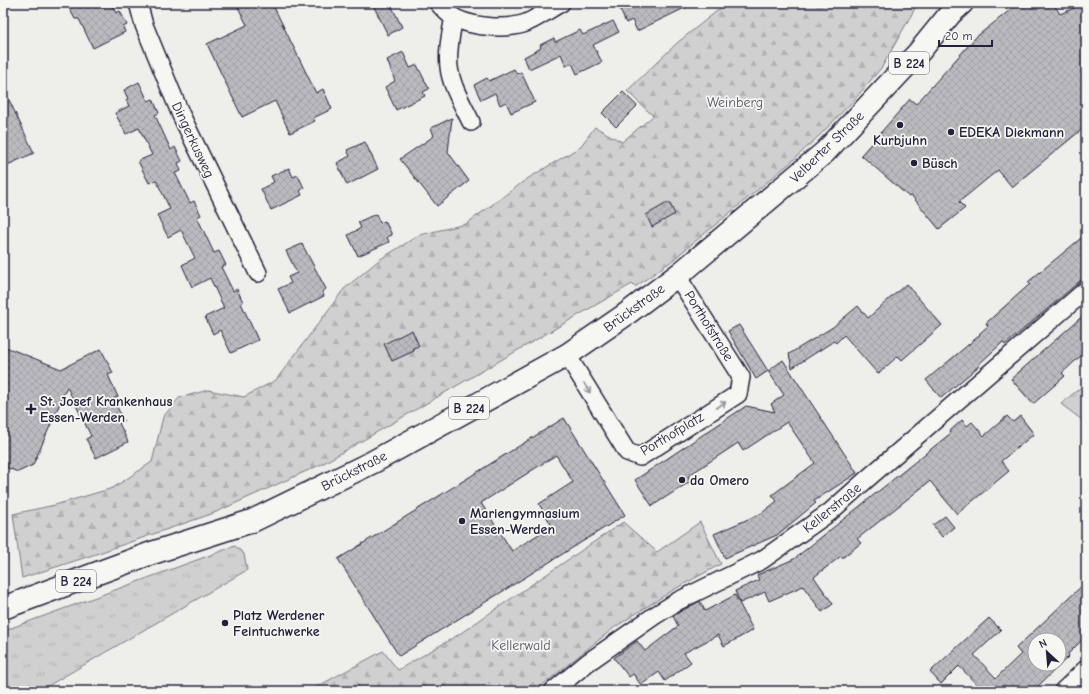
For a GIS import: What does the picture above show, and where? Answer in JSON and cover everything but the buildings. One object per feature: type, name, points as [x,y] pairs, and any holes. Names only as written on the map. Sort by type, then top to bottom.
[{"type":"main road","name":"Velberter Straße","points":[[677,276],[825,152],[919,52],[950,14],[962,3]]},
{"type":"main road","name":"Brückstraße","points":[[3,608],[149,554],[252,521],[373,462],[566,355],[625,315],[677,276]]},
{"type":"street","name":"Dingerkusweg","points":[[138,3],[144,25],[181,115],[258,273]]},
{"type":"street","points":[[438,3],[448,14],[470,24],[494,27],[524,24],[560,3]]},
{"type":"street","points":[[454,17],[450,43],[449,67],[454,87],[471,122]]},
{"type":"street","name":"Porthofstraße","points":[[677,276],[741,377]]},
{"type":"street","name":"Kellerstraße","points":[[553,691],[587,663],[654,616],[678,601],[762,560],[830,512],[866,479],[1086,290]]},
{"type":"street","name":"Porthofplatz","points":[[566,355],[627,452],[640,457],[738,394],[741,377]]},
{"type":"street","points":[[1063,691],[1086,669]]},
{"type":"green space","name":"Weinberg","points":[[727,3],[918,3],[882,67],[854,100],[820,135],[790,163],[669,263],[635,287],[632,284],[322,464],[214,513],[22,578],[13,514],[55,505],[113,488],[152,462],[163,417],[179,398],[208,390],[244,397],[276,380],[344,289],[379,260],[419,235],[466,224],[527,179],[580,147],[595,127],[622,142],[653,116],[627,91],[677,43]]},
{"type":"green space","points":[[1086,383],[1086,423],[1061,404]]},
{"type":"green space","name":"Kellerwald","points":[[623,522],[657,552],[700,522],[721,564],[673,590],[615,627],[535,691],[309,691],[383,651],[398,670],[458,635]]},
{"type":"green space","points":[[235,546],[244,554],[247,570],[39,691],[3,691],[3,631]]},
{"type":"place","name":"Kurbjuhn","points":[[900,125]]},
{"type":"place","name":"EDEKA Diekmann","points":[[951,132]]},
{"type":"place","name":"Büsch","points":[[914,163]]},
{"type":"place","name":"St. Josef Krankenhaus Essen-Werden","points":[[31,409]]},
{"type":"place","name":"da Omero","points":[[682,480]]},
{"type":"place","name":"Mariengymnasium Essen-Werden","points":[[462,521]]},
{"type":"place","name":"Platz Werdener Feintuchwerke","points":[[225,623]]}]
